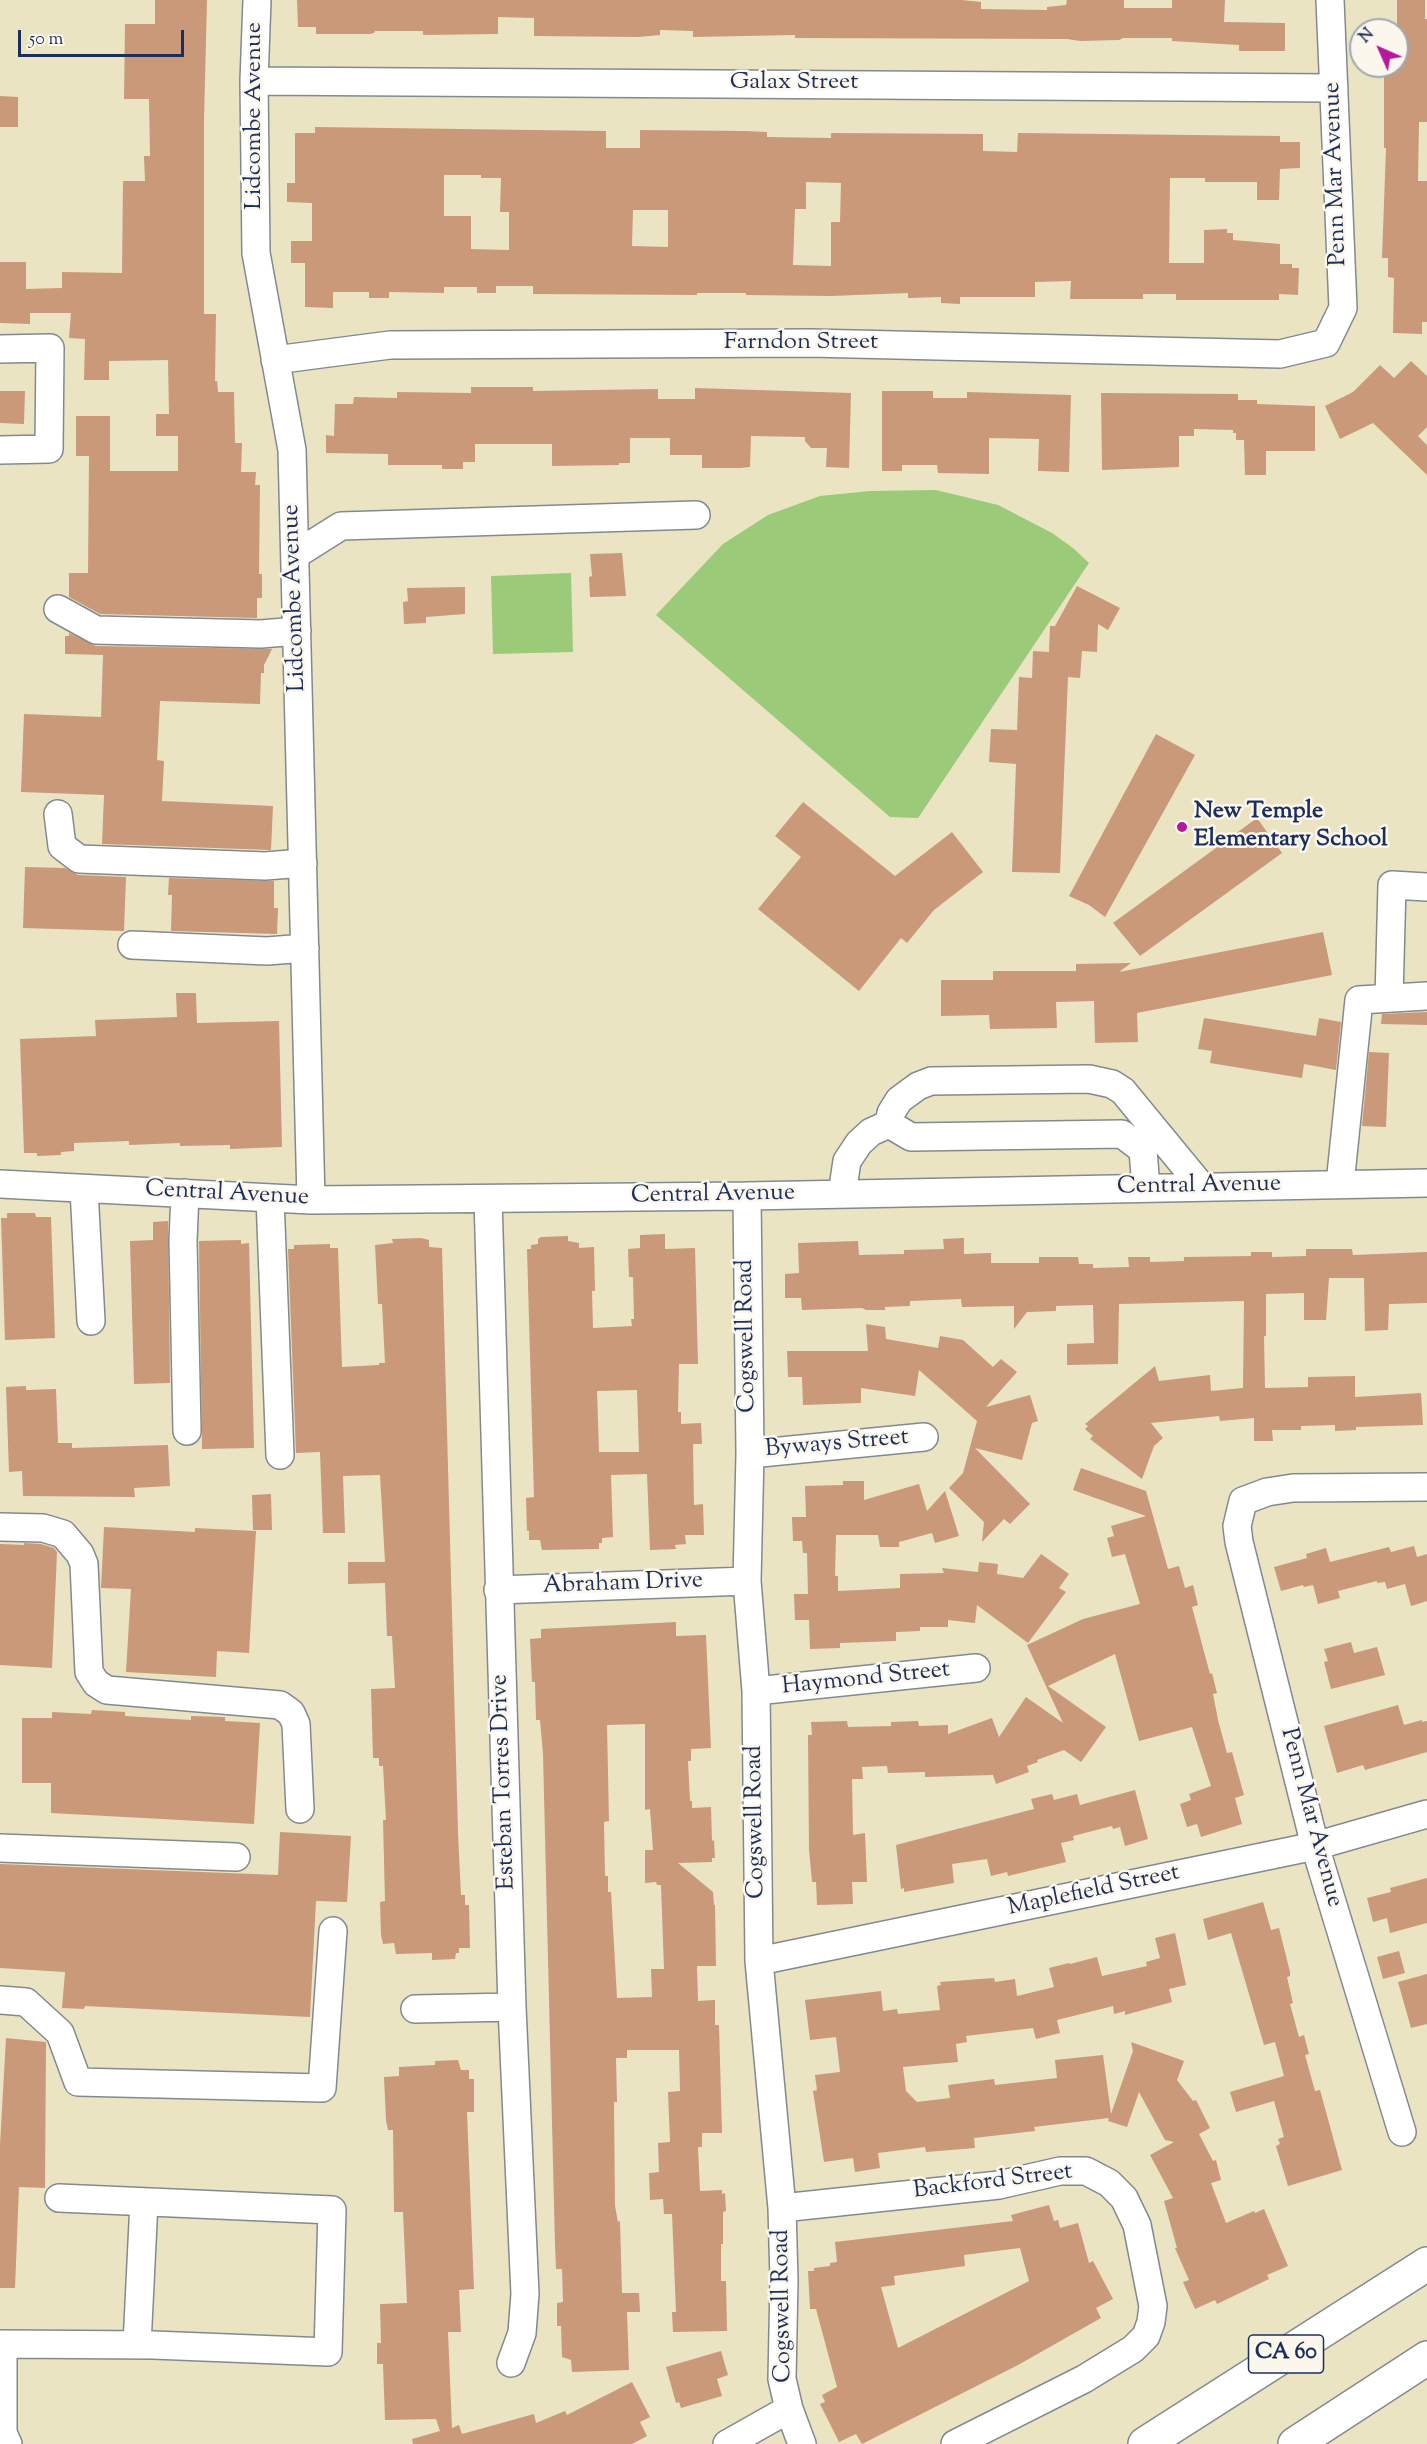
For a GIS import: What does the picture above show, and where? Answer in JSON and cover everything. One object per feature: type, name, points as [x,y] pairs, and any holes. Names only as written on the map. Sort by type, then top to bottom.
[{"type":"highway","name":"CA 60","points":[[1145,2444],[1427,2264]]},
{"type":"highway","points":[[1295,2444],[1427,2358]]},
{"type":"street","name":"Lidcombe Avenue","points":[[257,0],[254,81],[256,253],[292,450],[311,1200]]},
{"type":"street","name":"Penn Mar Avenue","points":[[1326,343],[1343,308],[1330,0]]},
{"type":"street","name":"Galax Street","points":[[254,81],[1334,88]]},
{"type":"street","name":"Farndon Street","points":[[275,360],[390,345],[810,343],[1280,354],[1326,343]]},
{"type":"street","points":[[0,349],[50,348],[49,449],[0,450]]},
{"type":"street","points":[[295,555],[341,526],[696,515]]},
{"type":"street","points":[[57,609],[96,630],[261,634],[297,631]]},
{"type":"street","points":[[58,814],[62,846],[79,859],[265,866],[303,863]]},
{"type":"street","points":[[1389,998],[1392,885],[1427,887]]},
{"type":"street","points":[[132,945],[267,951],[305,948]]},
{"type":"street","points":[[1340,1184],[1359,1000],[1427,996]]},
{"type":"street","points":[[889,1124],[891,1113],[899,1100],[918,1086],[931,1081],[1089,1079],[1112,1084],[1123,1091],[1202,1187]]},
{"type":"street","points":[[889,1124],[911,1137],[1122,1134],[1143,1150],[1146,1188]]},
{"type":"street","points":[[842,1194],[847,1161],[853,1152],[871,1131],[889,1124]]},
{"type":"street","name":"Central Avenue","points":[[0,1184],[311,1200],[747,1196],[1427,1183]]},
{"type":"street","points":[[84,1189],[91,1321]]},
{"type":"street","points":[[185,1193],[183,1241],[187,1431]]},
{"type":"street","name":"Cogswell Road","points":[[747,1196],[750,1454],[747,1581],[756,1691],[759,1961],[782,2208],[784,2280],[782,2379],[789,2409],[802,2444]]},
{"type":"street","points":[[270,1198],[280,1455]]},
{"type":"street","name":"Esteban Torres Drive","points":[[488,1199],[512,2007],[525,2294],[522,2333],[511,2363]]},
{"type":"street","name":"Byways Street","points":[[750,1454],[924,1437]]},
{"type":"street","name":"Penn Mar Avenue","points":[[1402,2132],[1315,1846],[1239,1542],[1237,1526],[1243,1501],[1267,1492],[1293,1488],[1427,1487]]},
{"type":"street","points":[[0,1527],[43,1528],[63,1534],[80,1554],[84,1564],[89,1672],[96,1683],[107,1690],[280,1705],[291,1713],[296,1724],[300,1809]]},
{"type":"street","name":"Abraham Drive","points":[[498,1590],[747,1581]]},
{"type":"street","name":"Haymond Street","points":[[756,1691],[976,1668]]},
{"type":"street","name":"Maplefield Street","points":[[759,1961],[1315,1846],[1427,1814]]},
{"type":"street","points":[[0,1848],[236,1857]]},
{"type":"street","points":[[0,2000],[26,2002],[60,2033],[78,2082],[322,2088],[333,1931]]},
{"type":"street","points":[[415,2009],[512,2007]]},
{"type":"street","name":"Backford Street","points":[[782,2208],[999,2185],[1060,2171],[1086,2171],[1109,2183],[1124,2198],[1137,2226],[1153,2306],[1146,2336],[1133,2349],[1084,2379],[955,2444]]},
{"type":"street","points":[[4,2437],[1,2344],[137,2345],[328,2352],[332,2210],[59,2198]]},
{"type":"street","points":[[137,2345],[144,2202]]},
{"type":"street","points":[[727,2444],[789,2409]]},
{"type":"green space","points":[[936,490],[998,505],[1052,533],[1089,563],[918,818],[890,817],[656,615],[723,544],[768,515],[820,496],[870,491]]},
{"type":"green space","points":[[571,573],[573,652],[493,654],[491,576]]},
{"type":"building","points":[[155,0],[207,0],[204,120],[204,314],[216,314],[215,381],[217,381],[218,392],[234,392],[235,443],[242,443],[241,472],[256,472],[255,485],[260,485],[259,574],[262,574],[262,598],[257,598],[257,618],[100,614],[69,597],[69,573],[88,573],[89,456],[76,456],[76,416],[110,416],[110,471],[178,471],[178,436],[156,436],[156,414],[169,414],[168,360],[109,361],[109,380],[84,380],[85,339],[69,338],[71,313],[30,313],[30,324],[0,323],[0,262],[26,262],[26,289],[62,288],[62,272],[122,273],[123,181],[145,181],[144,156],[150,156],[149,99],[124,99],[125,24],[155,24]]},
{"type":"building","points":[[297,0],[962,0],[981,2],[981,9],[1047,10],[1047,7],[1066,5],[1067,0],[1124,0],[1124,8],[1172,8],[1172,0],[1225,0],[1224,22],[1285,23],[1285,51],[1239,51],[1239,45],[1172,41],[1172,38],[1080,41],[1067,39],[795,38],[795,35],[693,37],[693,31],[660,30],[660,35],[638,37],[534,36],[534,18],[498,17],[498,34],[423,35],[423,31],[375,31],[370,34],[316,34],[316,27],[298,27]]},
{"type":"building","points":[[1397,0],[1425,0],[1427,122],[1419,122],[1418,181],[1427,181],[1427,322],[1422,322],[1422,334],[1393,333],[1394,278],[1388,277],[1388,258],[1382,258],[1386,148],[1384,148],[1384,78],[1409,78],[1409,18],[1397,18]]},
{"type":"building","points":[[0,96],[18,97],[18,127],[0,127]]},
{"type":"building","points":[[315,127],[606,131],[606,148],[640,148],[640,130],[745,131],[767,132],[767,137],[831,138],[831,133],[983,134],[983,151],[1017,152],[1018,133],[1280,136],[1280,142],[1300,142],[1300,168],[1280,169],[1279,200],[1257,200],[1257,182],[1205,182],[1205,178],[1170,178],[1169,263],[1204,263],[1204,230],[1227,229],[1227,233],[1233,233],[1233,240],[1280,244],[1280,264],[1292,264],[1292,268],[1299,268],[1298,295],[1279,294],[1279,300],[1176,300],[1176,294],[1143,294],[1143,299],[1070,299],[1071,281],[1035,282],[1035,297],[960,297],[960,304],[941,303],[941,297],[908,298],[908,293],[831,296],[746,295],[746,293],[533,294],[533,286],[496,286],[496,293],[477,293],[477,287],[444,287],[444,293],[389,292],[389,298],[369,298],[369,292],[333,292],[333,308],[305,307],[305,263],[291,263],[291,241],[312,241],[312,203],[287,202],[287,183],[295,183],[295,133],[315,133]],"holes":[[[444,175],[481,175],[481,178],[501,178],[500,212],[509,212],[509,250],[471,249],[471,216],[444,216]],[[806,182],[841,183],[840,222],[831,222],[831,266],[793,265],[795,209],[806,209]],[[633,210],[668,210],[668,247],[632,246]]]},
{"type":"building","points":[[1411,361],[1427,376],[1427,427],[1418,436],[1427,445],[1427,475],[1373,423],[1340,439],[1325,406],[1353,392],[1380,365],[1394,378]]},
{"type":"building","points":[[471,387],[533,387],[533,391],[658,389],[658,399],[695,399],[695,388],[851,393],[849,468],[826,467],[827,448],[811,448],[805,441],[805,437],[751,436],[750,467],[740,468],[702,468],[702,455],[670,455],[670,438],[630,438],[630,463],[619,463],[619,465],[552,466],[552,444],[475,444],[475,462],[463,462],[463,469],[442,469],[442,465],[388,465],[388,454],[326,453],[326,435],[334,436],[335,404],[353,404],[354,397],[397,398],[397,392],[471,393]]},
{"type":"building","points":[[0,391],[25,391],[24,424],[0,423]]},
{"type":"building","points":[[882,391],[933,391],[933,398],[967,398],[967,392],[1071,395],[1069,472],[1038,471],[1039,439],[989,438],[989,474],[938,473],[937,465],[902,465],[902,471],[882,471]]},
{"type":"building","points":[[1101,393],[1238,394],[1238,400],[1257,400],[1257,404],[1315,406],[1315,451],[1266,451],[1266,475],[1245,475],[1244,440],[1236,440],[1236,433],[1233,433],[1233,430],[1194,429],[1194,436],[1179,436],[1179,467],[1102,470]]},
{"type":"building","points":[[622,553],[626,596],[590,597],[589,577],[592,576],[590,554]]},
{"type":"building","points":[[1077,586],[1120,608],[1108,630],[1098,624],[1097,652],[1082,651],[1080,678],[1068,677],[1060,873],[1012,872],[1016,764],[989,762],[991,729],[1017,730],[1019,677],[1032,678],[1033,651],[1049,652],[1050,626],[1055,626]]},
{"type":"building","points":[[465,587],[465,614],[426,617],[426,623],[404,624],[403,602],[408,601],[407,588]]},
{"type":"building","points":[[69,633],[96,646],[272,649],[264,665],[264,673],[261,673],[260,704],[160,701],[157,760],[164,761],[162,801],[273,806],[271,850],[102,844],[104,795],[21,792],[24,714],[101,717],[103,655],[65,654],[65,636],[69,636]]},
{"type":"building","points":[[1156,734],[1195,755],[1105,917],[1089,905],[1069,896]]},
{"type":"building","points":[[803,802],[895,876],[952,832],[983,872],[934,910],[907,943],[901,938],[859,991],[758,909],[801,857],[775,836]]},
{"type":"building","points":[[1257,818],[1282,853],[1140,956],[1113,923]]},
{"type":"building","points":[[25,867],[65,868],[78,875],[126,877],[124,931],[23,928]]},
{"type":"building","points":[[169,878],[274,881],[274,908],[278,908],[277,934],[171,931],[172,895],[168,895]]},
{"type":"building","points":[[1323,932],[1332,975],[1137,1013],[1138,1042],[1095,1043],[1094,1001],[1056,1002],[1057,1028],[990,1029],[989,1015],[941,1016],[941,980],[993,980],[993,971],[1076,971],[1076,964],[1131,963],[1119,972]]},
{"type":"building","points":[[176,993],[196,993],[197,1023],[279,1021],[282,1147],[230,1149],[230,1145],[180,1146],[180,1143],[129,1145],[129,1141],[74,1143],[74,1151],[61,1152],[61,1155],[37,1156],[37,1153],[24,1153],[20,1039],[96,1036],[95,1020],[177,1017]]},
{"type":"building","points":[[1427,1012],[1427,1025],[1381,1024],[1382,1014]]},
{"type":"building","points":[[1204,1018],[1316,1036],[1319,1018],[1341,1022],[1336,1070],[1304,1064],[1302,1078],[1210,1063],[1212,1051],[1198,1049]]},
{"type":"building","points":[[1369,1052],[1389,1053],[1386,1127],[1362,1126]]},
{"type":"building","points":[[7,1213],[35,1213],[36,1217],[51,1217],[55,1338],[5,1340],[1,1218],[7,1218]]},
{"type":"building","points":[[168,1221],[170,1383],[134,1384],[130,1241],[153,1240],[153,1222]]},
{"type":"building","points":[[665,1234],[665,1249],[695,1248],[698,1364],[679,1364],[678,1412],[681,1412],[681,1424],[701,1423],[702,1444],[693,1444],[694,1505],[703,1504],[704,1535],[685,1535],[686,1544],[675,1545],[676,1549],[650,1550],[647,1474],[611,1475],[613,1537],[602,1538],[599,1549],[542,1550],[540,1540],[529,1540],[529,1531],[527,1531],[526,1498],[534,1497],[527,1249],[531,1249],[531,1245],[538,1244],[538,1239],[541,1237],[568,1236],[568,1241],[579,1243],[579,1248],[594,1247],[593,1328],[632,1326],[631,1319],[634,1319],[633,1277],[629,1277],[628,1249],[640,1248],[640,1235]],"holes":[[[637,1390],[639,1452],[599,1452],[597,1391]]]},
{"type":"building","points":[[964,1238],[964,1254],[991,1253],[991,1263],[1039,1263],[1039,1257],[1078,1257],[1079,1264],[1093,1264],[1093,1268],[1129,1267],[1128,1257],[1150,1257],[1150,1262],[1184,1261],[1184,1257],[1251,1256],[1251,1252],[1272,1252],[1272,1257],[1306,1256],[1306,1249],[1352,1249],[1353,1255],[1427,1252],[1427,1303],[1389,1304],[1388,1330],[1365,1331],[1364,1278],[1329,1278],[1326,1320],[1304,1320],[1304,1293],[1266,1294],[1266,1336],[1264,1336],[1265,1388],[1308,1387],[1308,1377],[1355,1376],[1355,1397],[1421,1393],[1423,1425],[1356,1427],[1356,1430],[1335,1431],[1335,1425],[1301,1426],[1301,1430],[1272,1430],[1273,1441],[1254,1441],[1254,1418],[1220,1421],[1219,1416],[1151,1423],[1163,1438],[1154,1446],[1142,1479],[1090,1439],[1093,1436],[1085,1429],[1088,1426],[1085,1424],[1155,1366],[1159,1381],[1210,1375],[1211,1391],[1243,1388],[1244,1301],[1119,1304],[1118,1364],[1067,1365],[1067,1344],[1094,1343],[1093,1305],[1056,1306],[1056,1311],[1027,1312],[1014,1329],[1014,1306],[962,1307],[961,1299],[910,1301],[910,1306],[885,1307],[885,1310],[862,1308],[802,1310],[801,1298],[785,1298],[785,1274],[799,1273],[798,1243],[858,1241],[859,1255],[904,1254],[904,1250],[944,1249],[943,1239]]},
{"type":"building","points":[[392,1239],[429,1240],[429,1247],[442,1248],[458,1833],[461,1895],[465,1895],[465,1905],[469,1905],[470,1948],[459,1948],[455,1959],[432,1960],[432,1953],[396,1954],[394,1943],[383,1944],[381,1935],[380,1902],[385,1901],[383,1820],[386,1820],[383,1766],[379,1766],[379,1758],[373,1758],[371,1689],[395,1688],[392,1636],[387,1636],[385,1583],[348,1584],[348,1562],[385,1562],[380,1475],[343,1476],[345,1533],[323,1533],[320,1452],[296,1453],[288,1249],[294,1249],[294,1245],[330,1244],[330,1248],[338,1248],[342,1367],[379,1365],[379,1363],[385,1363],[382,1304],[378,1304],[375,1245],[393,1243]]},
{"type":"building","points":[[241,1240],[241,1244],[249,1243],[254,1448],[202,1449],[199,1241]]},
{"type":"building","points":[[866,1324],[885,1327],[886,1339],[938,1348],[940,1336],[963,1340],[993,1367],[1001,1359],[1017,1372],[986,1407],[1030,1395],[1038,1421],[1032,1423],[1022,1460],[975,1448],[1030,1504],[1010,1524],[1004,1519],[982,1542],[984,1522],[949,1488],[963,1473],[977,1421],[919,1370],[915,1396],[861,1388],[861,1403],[803,1405],[802,1377],[788,1377],[787,1351],[868,1351]]},
{"type":"building","points":[[26,1386],[26,1390],[56,1389],[58,1443],[72,1443],[72,1448],[168,1445],[170,1486],[134,1488],[135,1497],[23,1496],[22,1471],[9,1472],[6,1387]]},
{"type":"building","points":[[1081,1468],[1146,1491],[1168,1569],[1179,1566],[1185,1588],[1193,1585],[1198,1605],[1192,1607],[1217,1693],[1213,1694],[1218,1720],[1227,1753],[1232,1752],[1244,1795],[1235,1798],[1242,1824],[1201,1837],[1197,1824],[1187,1827],[1180,1804],[1191,1800],[1189,1794],[1211,1786],[1192,1727],[1139,1741],[1115,1654],[1048,1686],[1106,1727],[1081,1762],[1064,1750],[1027,1766],[1029,1772],[996,1784],[993,1775],[925,1777],[925,1772],[888,1773],[887,1766],[862,1767],[863,1779],[852,1779],[853,1835],[865,1833],[867,1882],[852,1882],[853,1904],[817,1905],[816,1882],[812,1882],[809,1849],[808,1735],[812,1735],[811,1722],[847,1721],[848,1727],[891,1726],[891,1722],[918,1721],[919,1726],[948,1725],[948,1734],[992,1718],[999,1737],[1026,1697],[1063,1723],[1027,1645],[1083,1619],[1140,1604],[1125,1554],[1112,1557],[1107,1538],[1114,1536],[1111,1526],[1146,1516],[1073,1490]]},
{"type":"building","points":[[843,1481],[864,1481],[864,1500],[919,1484],[927,1511],[945,1491],[959,1536],[935,1543],[932,1533],[899,1542],[899,1547],[880,1547],[878,1535],[836,1535],[835,1576],[838,1576],[838,1591],[900,1588],[900,1574],[944,1573],[942,1568],[978,1572],[979,1562],[998,1564],[997,1574],[1023,1578],[1041,1554],[1069,1574],[1059,1588],[1066,1592],[1028,1643],[977,1605],[975,1623],[948,1620],[948,1627],[920,1627],[920,1631],[896,1632],[896,1641],[840,1643],[840,1648],[810,1649],[809,1620],[795,1620],[794,1594],[808,1594],[807,1553],[803,1553],[802,1541],[793,1541],[792,1517],[806,1517],[805,1486],[843,1485]]},
{"type":"building","points":[[271,1494],[272,1530],[253,1530],[252,1495]]},
{"type":"building","points":[[104,1527],[195,1532],[195,1528],[256,1531],[249,1653],[217,1651],[216,1677],[126,1672],[131,1589],[101,1588]]},
{"type":"building","points":[[24,1543],[41,1544],[54,1548],[57,1552],[52,1668],[0,1665],[0,1544],[24,1545]]},
{"type":"building","points":[[1414,1546],[1417,1557],[1427,1554],[1427,1601],[1411,1606],[1405,1584],[1387,1589],[1385,1582],[1377,1583],[1377,1581],[1338,1591],[1340,1598],[1318,1604],[1313,1585],[1304,1587],[1303,1585],[1281,1591],[1274,1567],[1307,1558],[1306,1554],[1326,1548],[1330,1562],[1389,1547],[1391,1552]]},
{"type":"building","points":[[676,1622],[676,1636],[706,1635],[711,1748],[691,1749],[691,1761],[688,1761],[692,1808],[711,1807],[715,1858],[712,1858],[712,1862],[678,1863],[713,1892],[715,1905],[716,1966],[697,1966],[698,2001],[715,2000],[715,2025],[719,2025],[722,2133],[702,2133],[702,2147],[698,2147],[700,2191],[722,2190],[722,2194],[725,2193],[726,2211],[723,2212],[721,2281],[726,2281],[727,2331],[673,2332],[672,2312],[676,2312],[672,2214],[664,2214],[663,2199],[650,2200],[649,2173],[659,2172],[658,2143],[670,2142],[668,2092],[680,2091],[679,2050],[627,2050],[627,2058],[616,2058],[617,2102],[614,2102],[615,2206],[618,2222],[620,2221],[622,2293],[639,2293],[640,2312],[627,2312],[629,2370],[572,2372],[571,2360],[562,2357],[561,2326],[557,2326],[557,2303],[563,2302],[562,2269],[556,2269],[555,2245],[543,1754],[540,1720],[536,1720],[535,1682],[532,1682],[530,1639],[541,1638],[541,1629]],"holes":[[[645,1724],[645,1810],[650,1809],[653,1850],[645,1850],[645,1883],[656,1882],[657,1885],[661,1885],[664,1969],[651,1969],[652,1997],[617,1998],[611,1892],[608,1892],[608,1876],[605,1876],[604,1822],[609,1821],[607,1725]]]},
{"type":"building","points":[[1351,1642],[1354,1653],[1377,1647],[1385,1675],[1331,1689],[1324,1662],[1328,1661],[1324,1649]]},
{"type":"building","points":[[1398,1705],[1404,1725],[1422,1720],[1422,1722],[1427,1721],[1427,1752],[1365,1770],[1363,1765],[1337,1773],[1324,1726]]},
{"type":"building","points":[[92,1710],[125,1712],[125,1716],[191,1720],[191,1716],[225,1717],[225,1721],[260,1723],[254,1824],[51,1813],[51,1783],[22,1783],[22,1718],[52,1718],[52,1712],[91,1714]]},
{"type":"building","points":[[1135,1790],[1148,1839],[1125,1846],[1120,1827],[1113,1829],[1112,1826],[1073,1836],[1074,1840],[1061,1843],[1066,1862],[1008,1876],[1007,1872],[991,1876],[987,1859],[952,1864],[954,1883],[904,1892],[904,1888],[901,1889],[896,1845],[1034,1809],[1031,1799],[1052,1794],[1054,1800],[1077,1794],[1080,1805]]},
{"type":"building","points":[[280,1832],[351,1836],[347,1902],[316,1901],[310,2017],[85,2006],[84,2009],[62,2008],[65,1972],[0,1968],[0,1864],[278,1875]]},
{"type":"building","points":[[1427,1878],[1427,1923],[1390,1933],[1387,1918],[1373,1922],[1367,1898],[1391,1892],[1390,1888]]},
{"type":"building","points":[[1263,1902],[1271,1930],[1279,1928],[1290,1972],[1290,1976],[1287,1977],[1293,2003],[1290,2004],[1299,2037],[1304,2035],[1309,2054],[1305,2055],[1315,2091],[1320,2090],[1342,2170],[1288,2186],[1276,2146],[1280,2144],[1278,2139],[1284,2137],[1274,2101],[1236,2112],[1230,2092],[1284,2076],[1275,2042],[1264,2045],[1231,1933],[1208,1940],[1203,1919]]},
{"type":"building","points":[[1175,1933],[1186,1985],[1169,1989],[1172,2002],[1125,2015],[1125,2011],[1114,2014],[1113,2006],[1057,2020],[1060,2033],[1036,2039],[1033,2028],[966,2036],[967,2042],[956,2044],[958,2062],[903,2067],[906,2091],[917,2102],[950,2098],[948,2085],[994,2079],[995,2085],[1057,2078],[1055,2060],[1103,2055],[1111,2114],[1133,2051],[1131,2042],[1184,2061],[1177,2080],[1193,2101],[1196,2100],[1210,2128],[1199,2134],[1213,2161],[1216,2160],[1221,2180],[1211,2183],[1226,2223],[1264,2209],[1288,2266],[1267,2275],[1269,2279],[1217,2304],[1215,2300],[1195,2309],[1183,2282],[1189,2280],[1175,2248],[1177,2248],[1164,2201],[1173,2198],[1150,2155],[1174,2142],[1165,2140],[1139,2092],[1127,2127],[1108,2121],[1109,2118],[1034,2127],[1035,2131],[974,2138],[975,2148],[926,2152],[925,2147],[878,2153],[880,2168],[855,2172],[853,2158],[824,2162],[813,2091],[817,2090],[815,2075],[840,2072],[836,2037],[810,2040],[805,2000],[881,1991],[883,2011],[897,2009],[898,2014],[940,2010],[937,1986],[941,1985],[940,1982],[994,1978],[995,1982],[1015,1979],[1017,1996],[1054,1987],[1049,1968],[1069,1963],[1097,1957],[1102,1976],[1147,1966],[1146,1962],[1160,1958],[1155,1938]]},
{"type":"building","points":[[1399,1951],[1405,1973],[1383,1979],[1377,1957]]},
{"type":"building","points":[[1427,1974],[1427,2024],[1411,2028],[1398,1982]]},
{"type":"building","points":[[6,2038],[46,2042],[45,2188],[19,2187],[15,2288],[0,2288],[0,2145]]},
{"type":"building","points":[[458,2060],[461,2070],[469,2070],[469,2079],[474,2079],[474,2112],[467,2112],[474,2289],[459,2290],[461,2332],[448,2332],[452,2428],[459,2425],[462,2434],[534,2414],[536,2423],[565,2411],[567,2415],[632,2382],[650,2417],[640,2422],[647,2436],[632,2444],[413,2444],[412,2439],[440,2431],[436,2419],[385,2420],[383,2364],[377,2364],[377,2343],[381,2343],[380,2304],[407,2303],[403,2212],[394,2212],[393,2130],[388,2130],[386,2120],[384,2077],[399,2076],[399,2067],[435,2065],[435,2061]]},
{"type":"building","points":[[1049,2205],[1054,2221],[1058,2220],[1060,2228],[1078,2223],[1089,2263],[1093,2261],[1113,2299],[1096,2308],[1101,2318],[1018,2365],[862,2444],[856,2434],[839,2442],[820,2404],[825,2402],[822,2395],[837,2387],[816,2309],[810,2309],[808,2271],[837,2262],[835,2242],[1013,2221],[1011,2215]],"holes":[[[1020,2248],[1029,2281],[898,2348],[881,2287],[895,2285],[894,2276],[965,2266],[964,2255]]]},
{"type":"building","points":[[721,2351],[728,2375],[717,2379],[722,2396],[681,2408],[679,2402],[676,2403],[666,2367]]},
{"type":"place","name":"New Temple Elementary School","points":[[1182,827]]}]
